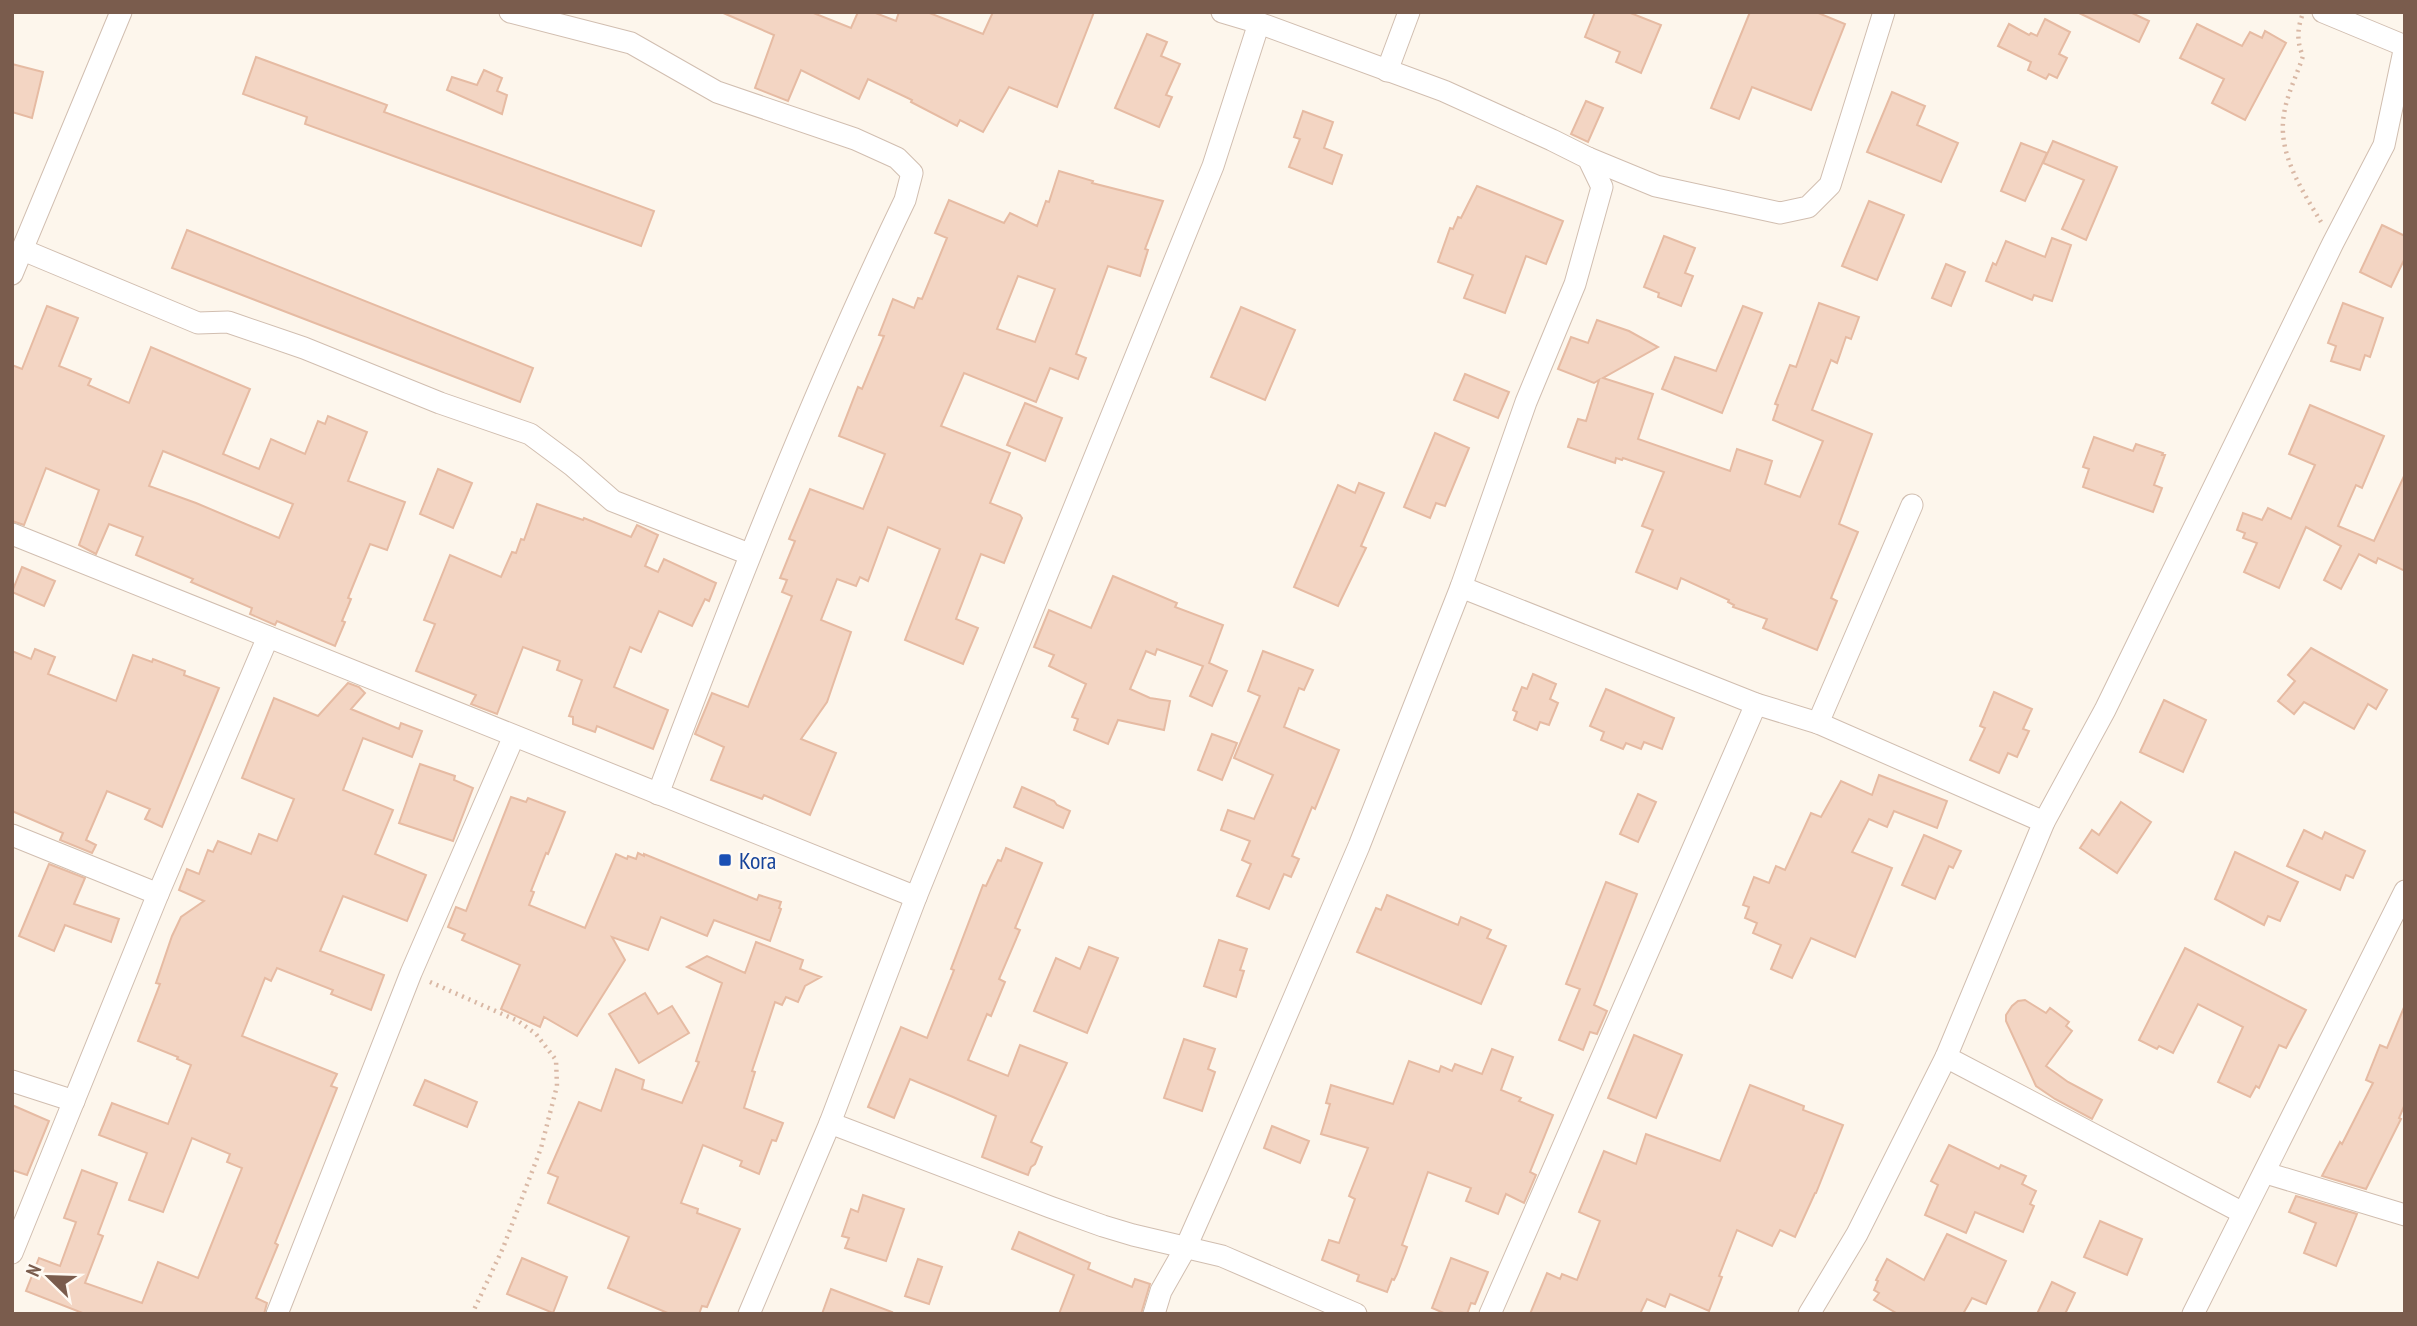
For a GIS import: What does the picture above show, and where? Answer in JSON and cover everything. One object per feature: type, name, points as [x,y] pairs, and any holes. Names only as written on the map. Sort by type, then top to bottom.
[{"type":"street","points":[[510,12],[631,43],[717,92],[855,139],[897,158],[912,173],[905,200],[833,354],[749,554],[658,793]]},
{"type":"street","points":[[1222,12],[1259,23],[1489,110],[1588,158],[1656,186],[1780,213],[1808,208],[1830,185],[1884,12]]},
{"type":"street","points":[[1387,71],[1409,12]]},
{"type":"street","points":[[1809,1314],[1857,1234],[1946,1057],[2044,822],[2112,698],[2333,243],[2384,145],[2405,46],[2323,12]]},
{"type":"street","points":[[12,274],[120,13]]},
{"type":"street","points":[[749,1314],[830,1122],[916,897],[1208,179],[1259,23]]},
{"type":"street","points":[[1154,1314],[1161,1291],[1186,1247],[1359,846],[1461,587],[1526,402],[1575,284],[1602,187],[1588,158]]},
{"type":"street","points":[[23,250],[198,323],[228,322],[304,348],[440,403],[530,434],[573,466],[613,501],[749,554]]},
{"type":"street","points":[[1818,723],[1912,505]]},
{"type":"street","points":[[12,534],[916,897]]},
{"type":"street","points":[[1461,587],[1756,704],[1818,723],[2044,822]]},
{"type":"street","points":[[12,1254],[158,894],[268,637]]},
{"type":"street","points":[[1490,1314],[1756,704]]},
{"type":"street","points":[[276,1314],[411,973],[514,736]]},
{"type":"street","points":[[12,835],[158,894]]},
{"type":"street","points":[[2193,1314],[2405,891]]},
{"type":"street","points":[[1946,1057],[2243,1213]]},
{"type":"street","points":[[12,1081],[74,1101]]},
{"type":"street","points":[[830,1122],[1050,1208],[1133,1235],[1222,1256],[1356,1314]]},
{"type":"street","points":[[2266,1173],[2405,1215]]},
{"type":"path","points":[[2304,12],[2299,24],[2298,45],[2303,56],[2283,116],[2286,150],[2294,176],[2333,243]]},
{"type":"path","points":[[411,973],[518,1021],[536,1034],[556,1060],[557,1086],[541,1148],[503,1248],[472,1314]]},
{"type":"building","points":[[721,12],[811,12],[851,28],[858,12],[873,12],[896,21],[899,12],[927,12],[983,34],[993,12],[1094,12],[1057,107],[1009,87],[983,132],[960,120],[957,126],[868,79],[859,99],[801,70],[788,101],[755,88],[774,35]]},
{"type":"building","points":[[1595,12],[1628,12],[1661,25],[1641,73],[1616,62],[1620,52],[1585,37]]},
{"type":"building","points":[[1750,12],[1816,12],[1845,24],[1811,110],[1752,87],[1739,119],[1711,108]]},
{"type":"building","points":[[2077,12],[2130,12],[2149,21],[2139,42]]},
{"type":"building","points":[[2045,19],[2070,32],[2059,54],[2067,58],[2057,78],[2049,74],[2046,79],[2028,70],[2031,62],[1998,46],[2009,24],[2029,35],[2031,33],[2037,36]]},
{"type":"building","points":[[2197,24],[2242,46],[2250,32],[2262,38],[2265,31],[2286,43],[2245,120],[2212,103],[2224,79],[2180,58]]},
{"type":"building","points":[[1147,34],[1167,42],[1161,56],[1180,64],[1166,95],[1172,97],[1159,127],[1115,108]]},
{"type":"building","points":[[256,57],[387,105],[384,112],[654,211],[641,246],[305,124],[307,117],[243,94]]},
{"type":"building","points":[[12,64],[43,72],[32,118],[12,112]]},
{"type":"building","points":[[484,70],[502,78],[497,91],[507,95],[502,114],[447,90],[452,77],[477,85]]},
{"type":"building","points":[[1892,92],[1925,106],[1917,125],[1958,143],[1941,182],[1867,152]]},
{"type":"building","points":[[1586,101],[1603,108],[1588,142],[1571,134]]},
{"type":"building","points":[[1303,111],[1333,122],[1324,148],[1342,155],[1332,184],[1289,167],[1300,139],[1294,137]]},
{"type":"building","points":[[2053,141],[2117,167],[2086,240],[2062,229],[2084,180],[2043,163]]},
{"type":"building","points":[[2021,143],[2047,153],[2025,201],[2001,191]]},
{"type":"building","points":[[1059,171],[1093,181],[1092,183],[1163,201],[1145,249],[1148,250],[1140,276],[1108,266],[1076,354],[1086,358],[1078,379],[1050,368],[1036,402],[964,373],[941,426],[1010,453],[990,503],[1022,518],[1004,563],[981,554],[956,619],[978,628],[963,664],[905,640],[940,549],[888,527],[868,581],[860,577],[856,586],[837,579],[821,620],[851,632],[827,702],[801,739],[836,753],[810,815],[764,795],[762,799],[711,780],[724,747],[695,734],[712,693],[748,707],[792,596],[782,592],[787,580],[780,578],[795,541],[789,539],[810,489],[863,509],[885,454],[839,436],[858,387],[862,389],[884,336],[879,335],[893,299],[914,308],[918,298],[922,299],[947,238],[935,233],[949,200],[1004,223],[1010,213],[1037,226],[1046,201],[1049,202]],"holes":[[[1018,276],[1055,289],[1035,342],[997,329]]]},
{"type":"building","points":[[1477,186],[1563,221],[1546,264],[1526,256],[1505,313],[1464,298],[1473,275],[1438,262],[1450,228],[1453,229],[1458,217],[1461,218]]},
{"type":"building","points":[[1869,201],[1904,215],[1877,280],[1842,266]]},
{"type":"building","points":[[2382,225],[2405,236],[2405,258],[2391,287],[2360,272]]},
{"type":"building","points":[[187,230],[533,368],[520,402],[172,268]]},
{"type":"building","points":[[1664,236],[1695,248],[1685,273],[1693,276],[1681,306],[1658,297],[1659,293],[1644,287]]},
{"type":"building","points":[[2052,238],[2071,245],[2052,301],[2034,295],[2032,300],[1986,281],[2006,241],[2045,257]]},
{"type":"building","points":[[1946,264],[1965,272],[1951,306],[1932,298]]},
{"type":"building","points":[[1819,303],[1859,317],[1851,339],[1846,337],[1837,363],[1831,360],[1812,410],[1872,434],[1839,524],[1858,532],[1831,598],[1837,601],[1817,650],[1763,628],[1767,619],[1733,607],[1729,600],[1681,578],[1677,589],[1636,572],[1653,530],[1642,526],[1664,472],[1623,458],[1616,458],[1615,463],[1568,447],[1578,419],[1586,421],[1599,380],[1594,383],[1558,369],[1571,337],[1588,343],[1597,320],[1629,331],[1658,347],[1603,378],[1653,394],[1638,439],[1730,471],[1737,449],[1772,461],[1765,484],[1800,497],[1823,441],[1773,420],[1778,405],[1775,404],[1790,365],[1796,367]]},
{"type":"building","points":[[2343,303],[2383,318],[2370,357],[2365,355],[2360,370],[2331,361],[2336,346],[2328,343]]},
{"type":"building","points":[[47,306],[78,318],[59,366],[91,379],[88,385],[129,403],[151,347],[250,389],[223,454],[259,469],[271,439],[305,454],[318,421],[325,424],[328,416],[367,432],[348,481],[405,502],[387,550],[370,544],[348,598],[351,599],[342,621],[345,622],[335,646],[277,621],[275,625],[250,614],[252,608],[136,555],[143,537],[109,524],[96,554],[79,545],[99,490],[46,468],[24,525],[12,521],[12,365],[22,369]],"holes":[[[163,451],[293,504],[279,538],[149,486]]]},
{"type":"building","points":[[1743,306],[1762,313],[1722,413],[1662,389],[1675,357],[1716,371]]},
{"type":"building","points":[[1241,307],[1295,330],[1265,400],[1211,377]]},
{"type":"building","points":[[1465,374],[1509,392],[1498,418],[1454,400]]},
{"type":"building","points":[[1025,403],[1062,418],[1045,461],[1007,445]]},
{"type":"building","points":[[2310,405],[2384,436],[2362,488],[2356,485],[2338,526],[2374,541],[2405,474],[2405,571],[2378,558],[2376,563],[2359,554],[2341,589],[2324,580],[2341,546],[2306,527],[2279,588],[2244,572],[2257,543],[2243,538],[2245,533],[2237,530],[2243,513],[2262,520],[2268,508],[2291,519],[2315,465],[2289,454]]},
{"type":"building","points":[[1435,433],[1469,448],[1445,506],[1436,503],[1430,518],[1404,507]]},
{"type":"building","points":[[2094,437],[2133,451],[2136,444],[2165,455],[2154,485],[2162,488],[2153,512],[2083,487],[2089,469],[2083,467]]},
{"type":"building","points":[[438,469],[472,483],[453,528],[420,514]]},
{"type":"building","points":[[1359,483],[1384,493],[1361,546],[1366,548],[1338,606],[1294,587],[1338,485],[1355,493]]},
{"type":"building","points":[[537,504],[583,520],[584,518],[631,537],[637,525],[658,535],[645,566],[658,572],[664,559],[716,583],[709,601],[705,599],[692,626],[659,611],[641,652],[630,647],[614,687],[668,710],[653,749],[597,726],[595,732],[573,724],[573,717],[569,716],[582,680],[557,670],[560,661],[523,647],[497,714],[471,704],[476,695],[416,671],[435,624],[424,620],[450,555],[501,577],[512,552],[516,553],[521,539],[524,540]]},
{"type":"building","points":[[22,567],[55,581],[44,606],[12,592]]},
{"type":"building","points":[[1113,576],[1177,603],[1175,607],[1223,625],[1209,663],[1227,671],[1212,706],[1190,696],[1203,666],[1157,649],[1155,655],[1146,651],[1130,689],[1150,698],[1170,701],[1164,730],[1118,720],[1108,744],[1074,730],[1078,719],[1072,717],[1086,684],[1049,666],[1054,655],[1034,647],[1049,610],[1091,628]]},
{"type":"building","points":[[2311,648],[2387,690],[2376,709],[2368,704],[2354,729],[2304,702],[2294,714],[2278,701],[2295,681],[2288,675]]},
{"type":"building","points":[[35,649],[55,657],[48,674],[116,701],[133,655],[185,671],[184,675],[219,688],[162,827],[145,819],[150,809],[107,791],[86,840],[96,845],[92,853],[60,840],[63,833],[12,811],[12,651],[31,659]]},
{"type":"building","points":[[1263,651],[1313,670],[1304,690],[1299,688],[1284,727],[1339,750],[1292,856],[1299,859],[1291,877],[1284,874],[1269,909],[1237,896],[1251,864],[1242,860],[1250,841],[1221,830],[1228,810],[1254,819],[1273,775],[1234,758],[1260,696],[1248,691]]},
{"type":"building","points":[[1533,674],[1556,684],[1550,699],[1558,703],[1549,725],[1540,722],[1537,730],[1514,720],[1517,712],[1513,710],[1522,687],[1527,689]]},
{"type":"building","points":[[348,683],[359,687],[365,693],[351,709],[399,729],[401,723],[422,731],[412,757],[363,738],[343,790],[393,810],[375,854],[426,875],[407,921],[343,896],[320,951],[384,975],[371,1010],[331,994],[333,990],[277,968],[271,981],[265,978],[242,1036],[337,1074],[331,1086],[337,1088],[256,1298],[267,1303],[264,1314],[85,1314],[26,1291],[39,1258],[60,1266],[76,1222],[64,1218],[82,1170],[117,1183],[98,1234],[103,1236],[85,1283],[142,1303],[158,1262],[198,1278],[242,1168],[227,1162],[230,1154],[192,1138],[163,1212],[129,1200],[147,1153],[99,1135],[112,1103],[168,1124],[191,1065],[138,1041],[160,984],[156,983],[172,936],[181,917],[204,901],[179,890],[187,869],[199,874],[208,850],[213,852],[218,841],[251,854],[259,834],[277,841],[294,799],[242,778],[274,698],[318,716]]},
{"type":"building","points":[[1606,689],[1674,718],[1662,749],[1644,742],[1641,749],[1626,743],[1623,749],[1601,740],[1604,732],[1590,726]]},
{"type":"building","points":[[1994,692],[2032,709],[2023,729],[2029,731],[2017,757],[2008,753],[1999,773],[1970,760],[1985,728],[1980,726]]},
{"type":"building","points":[[2164,700],[2206,720],[2183,772],[2140,752]]},
{"type":"building","points":[[1212,734],[1237,743],[1222,780],[1198,770]]},
{"type":"building","points":[[420,764],[455,776],[454,780],[473,788],[453,841],[399,823]]},
{"type":"building","points":[[1879,775],[1947,801],[1937,828],[1894,811],[1887,827],[1869,819],[1852,852],[1892,868],[1855,957],[1811,938],[1792,978],[1771,969],[1781,945],[1753,933],[1757,923],[1745,918],[1749,907],[1743,905],[1754,877],[1769,883],[1776,866],[1785,870],[1811,813],[1821,817],[1841,781],[1872,795]]},
{"type":"building","points":[[1022,787],[1070,811],[1063,828],[1014,807]]},
{"type":"building","points":[[1638,794],[1656,802],[1638,842],[1620,834]]},
{"type":"building","points":[[511,797],[526,802],[528,798],[565,812],[531,891],[534,892],[529,905],[585,928],[616,854],[627,859],[628,856],[636,859],[638,853],[757,900],[759,895],[781,902],[770,941],[714,920],[707,936],[661,917],[648,950],[612,937],[625,960],[577,1036],[544,1017],[540,1027],[501,1009],[520,965],[462,940],[465,934],[448,927],[456,907],[466,911]]},
{"type":"building","points":[[2121,802],[2151,822],[2117,873],[2080,848],[2092,830],[2099,835]]},
{"type":"building","points":[[2304,830],[2322,839],[2325,832],[2365,851],[2353,878],[2346,875],[2340,890],[2287,866]]},
{"type":"building","points":[[1924,835],[1961,851],[1953,868],[1949,866],[1935,899],[1902,885]]},
{"type":"building","points":[[1006,848],[1042,863],[1015,928],[1020,930],[999,979],[1005,982],[991,1016],[987,1014],[968,1060],[1008,1076],[1020,1045],[1067,1063],[1031,1142],[1042,1147],[1028,1175],[982,1157],[996,1116],[953,1097],[910,1079],[894,1118],[868,1107],[901,1027],[927,1038],[983,885],[986,886]]},
{"type":"building","points":[[2235,852],[2298,882],[2280,921],[2268,916],[2264,925],[2215,899]]},
{"type":"building","points":[[49,864],[85,878],[74,904],[119,919],[111,942],[65,925],[54,951],[19,936]]},
{"type":"building","points":[[1606,882],[1637,894],[1594,1005],[1607,1011],[1597,1034],[1590,1032],[1583,1050],[1559,1040],[1580,989],[1566,984]]},
{"type":"building","points":[[1387,895],[1458,925],[1461,917],[1491,930],[1487,938],[1506,946],[1481,1004],[1357,952],[1376,908],[1381,910]]},
{"type":"building","points":[[1219,940],[1247,949],[1240,970],[1244,971],[1236,997],[1204,986]]},
{"type":"building","points":[[756,942],[803,960],[800,969],[821,977],[805,986],[798,1002],[786,997],[782,1005],[775,1002],[752,1071],[755,1072],[744,1108],[783,1123],[776,1141],[772,1140],[759,1174],[740,1166],[742,1161],[703,1145],[681,1203],[698,1209],[697,1213],[740,1229],[707,1307],[702,1306],[699,1314],[670,1314],[608,1288],[629,1237],[548,1203],[558,1177],[548,1173],[579,1102],[601,1111],[616,1069],[644,1080],[642,1089],[682,1103],[699,1062],[696,1061],[722,983],[687,967],[707,956],[745,973]]},
{"type":"building","points":[[1089,947],[1118,958],[1087,1033],[1034,1011],[1056,958],[1080,969]]},
{"type":"building","points":[[2185,948],[2306,1010],[2286,1048],[2279,1045],[2259,1088],[2256,1086],[2250,1097],[2218,1082],[2243,1027],[2198,1004],[2173,1053],[2139,1040]]},
{"type":"building","points":[[645,993],[658,1014],[672,1006],[689,1033],[639,1063],[609,1014]]},
{"type":"building","points":[[2025,1000],[2046,1013],[2050,1008],[2069,1022],[2066,1026],[2072,1031],[2046,1066],[2068,1082],[2102,1100],[2092,1119],[2036,1086],[2006,1021],[2006,1015],[2012,1006]]},
{"type":"building","points":[[2405,1005],[2405,1104],[2399,1118],[2401,1119],[2366,1189],[2322,1176],[2340,1142],[2342,1144],[2373,1083],[2366,1080],[2380,1045],[2387,1048]]},
{"type":"building","points":[[1634,1035],[1682,1055],[1656,1118],[1608,1098]]},
{"type":"building","points":[[1184,1039],[1215,1049],[1208,1069],[1215,1072],[1202,1111],[1164,1098]]},
{"type":"building","points":[[1492,1049],[1513,1057],[1501,1090],[1521,1098],[1519,1101],[1553,1115],[1530,1172],[1536,1175],[1524,1203],[1506,1194],[1498,1214],[1466,1201],[1471,1188],[1428,1172],[1402,1245],[1407,1247],[1387,1292],[1357,1281],[1359,1275],[1322,1260],[1329,1240],[1339,1243],[1355,1199],[1349,1196],[1368,1148],[1321,1134],[1330,1104],[1326,1103],[1331,1085],[1393,1104],[1409,1061],[1439,1072],[1441,1066],[1452,1071],[1455,1064],[1482,1074]]},
{"type":"building","points":[[425,1080],[477,1102],[467,1127],[414,1105]]},
{"type":"building","points":[[1750,1085],[1843,1125],[1795,1237],[1780,1230],[1772,1246],[1737,1230],[1709,1311],[1670,1294],[1665,1307],[1647,1299],[1640,1314],[1530,1314],[1547,1273],[1560,1279],[1562,1274],[1577,1280],[1600,1221],[1579,1212],[1604,1151],[1636,1164],[1646,1134],[1720,1161]]},
{"type":"building","points":[[12,1105],[49,1121],[27,1175],[12,1170]]},
{"type":"building","points":[[1272,1126],[1309,1141],[1300,1163],[1264,1148]]},
{"type":"building","points":[[1949,1145],[1999,1169],[2001,1165],[2026,1176],[2022,1184],[2036,1191],[2030,1204],[2034,1206],[2023,1232],[1975,1212],[1966,1233],[1925,1215],[1938,1185],[1931,1181]]},
{"type":"building","points":[[863,1195],[904,1209],[886,1261],[845,1248],[849,1238],[842,1236],[851,1209],[858,1212]]},
{"type":"building","points":[[2296,1196],[2357,1214],[2336,1266],[2304,1253],[2316,1223],[2289,1212]]},
{"type":"building","points":[[2100,1221],[2142,1239],[2127,1275],[2084,1257]]},
{"type":"building","points":[[1019,1232],[1090,1263],[1088,1269],[1132,1287],[1135,1279],[1150,1284],[1141,1314],[1059,1314],[1074,1275],[1012,1249]]},
{"type":"building","points":[[1947,1234],[2006,1261],[1986,1304],[1972,1298],[1963,1314],[1898,1314],[1874,1300],[1879,1293],[1874,1290],[1878,1281],[1876,1280],[1887,1259],[1924,1280]]},
{"type":"building","points":[[522,1258],[567,1277],[553,1313],[507,1294]]},
{"type":"building","points":[[1451,1258],[1488,1272],[1475,1304],[1471,1303],[1467,1314],[1446,1314],[1432,1308]]},
{"type":"building","points":[[918,1259],[942,1267],[929,1304],[905,1296]]},
{"type":"building","points":[[2052,1282],[2075,1293],[2065,1314],[2037,1314]]},
{"type":"building","points":[[831,1289],[892,1312],[822,1314]]},
{"type":"place","name":"Kora","points":[[725,860]]}]
